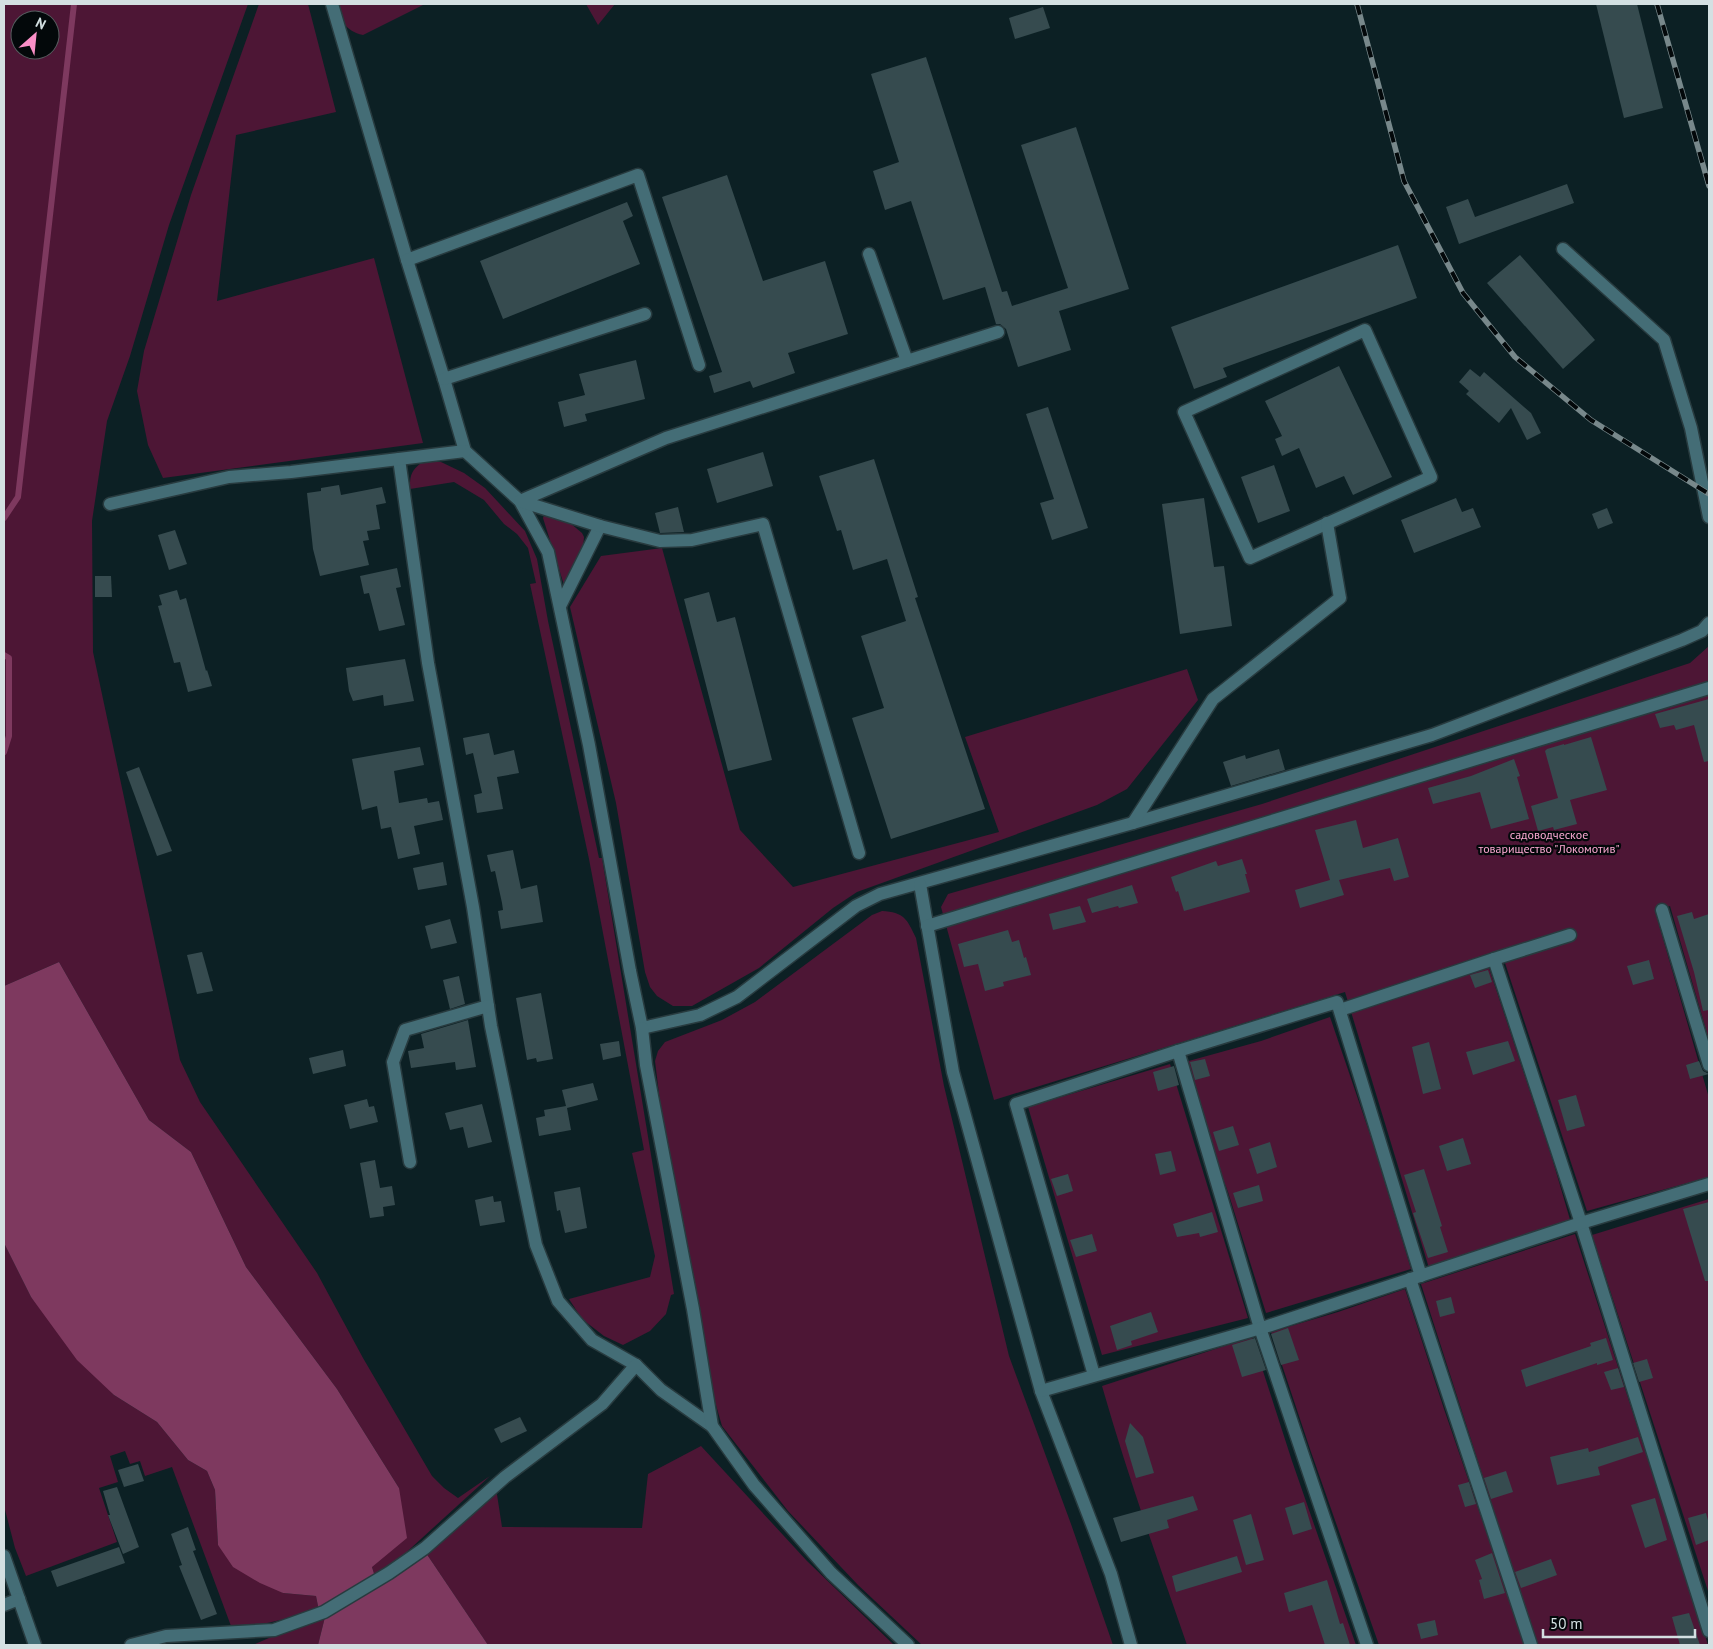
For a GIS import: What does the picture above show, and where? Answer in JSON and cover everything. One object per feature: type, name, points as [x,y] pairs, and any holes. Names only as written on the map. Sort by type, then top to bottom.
[{"type":"street","points":[[332,4],[465,451],[520,501],[548,552],[589,745],[642,1028],[646,1065],[693,1309],[712,1426]]},
{"type":"street","points":[[407,260],[638,175],[699,365]]},
{"type":"street","points":[[1563,249],[1664,340],[1691,428],[1709,517]]},
{"type":"street","points":[[869,254],[907,361]]},
{"type":"street","points":[[444,379],[645,314]]},
{"type":"street","points":[[1364,330],[1431,477],[1327,523],[1250,558],[1184,412],[1364,330]]},
{"type":"street","points":[[520,501],[666,438],[998,332]]},
{"type":"street","points":[[110,504],[229,477],[292,472],[465,451]]},
{"type":"street","points":[[399,459],[428,663],[473,907],[488,1006],[536,1246],[558,1301],[592,1340],[636,1365],[661,1390],[712,1426],[754,1484],[825,1566],[908,1645]]},
{"type":"street","points":[[520,501],[600,526],[660,541],[692,540],[762,524],[859,853]]},
{"type":"street","points":[[1133,823],[1213,699],[1340,598],[1327,523]]},
{"type":"street","points":[[560,606],[600,526]]},
{"type":"street","points":[[642,1028],[700,1015],[718,1008],[737,997],[856,906],[880,894],[1133,823],[1432,735],[1682,640],[1702,631],[1709,623]]},
{"type":"street","points":[[928,926],[1709,688]]},
{"type":"street","points":[[920,884],[954,1072],[1041,1391],[1111,1574],[1130,1645]]},
{"type":"street","points":[[1662,910],[1709,1065]]},
{"type":"street","points":[[1340,1010],[1570,935]]},
{"type":"street","points":[[1494,959],[1581,1224],[1709,1631]]},
{"type":"street","points":[[1094,1375],[1016,1104],[1337,1002],[1415,1278],[1531,1645]]},
{"type":"street","points":[[410,1162],[393,1062],[405,1030],[488,1006]]},
{"type":"street","points":[[1178,1051],[1260,1328],[1367,1645]]},
{"type":"street","points":[[1041,1391],[1260,1328],[1709,1184]]},
{"type":"street","points":[[131,1645],[166,1636],[274,1630],[324,1612],[389,1573],[425,1548],[506,1477],[602,1404],[636,1365]]},
{"type":"street","points":[[4,1556],[35,1645]]},
{"type":"street","points":[[4,1605],[19,1599]]},
{"type":"green space","points":[[4,4],[248,4],[169,225],[130,356],[107,421],[92,521],[93,652],[180,1060],[200,1102],[317,1273],[363,1358],[432,1476],[458,1498],[490,1476],[376,1580],[372,1567],[399,1488],[337,1389],[246,1267],[191,1152],[149,1120],[59,962],[4,986]]},
{"type":"green space","points":[[259,4],[308,4],[336,112],[236,135],[217,301],[374,258],[423,443],[163,478],[148,445],[137,391],[144,351],[191,195]]},
{"type":"green space","points":[[335,4],[425,4],[363,35],[352,31],[344,24]]},
{"type":"green space","points":[[586,4],[615,4],[598,25]]},
{"type":"green space","points":[[422,462],[441,462],[464,473],[485,488],[525,531],[537,559],[548,621],[599,858],[602,858],[674,1294],[671,1295],[666,1314],[650,1331],[623,1345],[604,1336],[582,1319],[569,1299],[650,1277],[655,1256],[632,1153],[644,1150],[589,859],[530,584],[536,583],[528,548],[484,500],[454,482],[410,489],[412,474],[415,468]]},
{"type":"green space","points":[[544,515],[570,523],[584,537],[583,548],[564,585],[543,518]]},
{"type":"green space","points":[[662,548],[740,830],[793,887],[999,832],[965,737],[1187,669],[1198,700],[1127,789],[1097,805],[857,892],[833,908],[759,968],[692,1006],[673,1006],[657,996],[650,987],[645,972],[616,803],[570,607],[601,556]]},
{"type":"green space","name":"садоводческое товарищество \"Локомотив\"","points":[[1709,646],[1709,1040],[1670,906],[1655,911],[1709,1098],[1709,1177],[1587,1211],[1504,960],[1488,965],[1552,1158],[1571,1223],[1429,1268],[1345,992],[994,1100],[941,907],[948,894],[1262,804],[1690,663]]},
{"type":"green space","points":[[882,911],[895,913],[904,918],[916,938],[944,1086],[1009,1356],[1113,1645],[922,1645],[858,1585],[788,1511],[722,1426],[683,1290],[655,1061],[658,1051],[665,1042],[722,1020],[755,1002],[872,915]]},
{"type":"green space","points":[[1330,1017],[1374,1146],[1411,1269],[1266,1313],[1228,1192],[1205,1131],[1185,1062],[1261,1041]]},
{"type":"green space","points":[[1170,1064],[1248,1318],[1102,1355],[1028,1107]]},
{"type":"green space","points":[[1709,1199],[1709,1594],[1592,1235]]},
{"type":"green space","points":[[1575,1234],[1708,1645],[1537,1645],[1421,1284]]},
{"type":"green space","points":[[4,1243],[31,1297],[114,1395],[157,1422],[188,1460],[207,1471],[215,1490],[218,1545],[283,1593],[316,1596],[319,1611],[263,1624],[231,1626],[172,1467],[145,1476],[140,1461],[130,1464],[125,1451],[110,1456],[118,1482],[99,1488],[117,1542],[26,1576],[15,1548],[4,1506]]},
{"type":"green space","points":[[1405,1289],[1525,1645],[1379,1645],[1311,1452],[1271,1332]]},
{"type":"green space","points":[[1252,1337],[1292,1461],[1356,1645],[1187,1645],[1154,1548],[1102,1386]]},
{"type":"green space","points":[[701,1446],[807,1561],[894,1645],[488,1645],[426,1553],[496,1488],[502,1527],[642,1528],[648,1474]]},
{"type":"green space","points":[[326,1613],[318,1645],[253,1645]]},
{"type":"shaded area","points":[[59,962],[149,1120],[191,1152],[246,1267],[337,1389],[399,1488],[407,1538],[372,1567],[376,1580],[319,1611],[316,1596],[283,1593],[260,1583],[233,1567],[218,1545],[215,1490],[207,1471],[188,1460],[157,1422],[114,1395],[77,1360],[31,1297],[4,1243],[4,986]]},
{"type":"shaded area","points":[[426,1553],[488,1645],[318,1645],[326,1613]]},
{"type":"building","points":[[1596,4],[1637,4],[1663,108],[1624,118]]},
{"type":"building","points":[[1043,7],[1050,28],[1015,39],[1009,18]]},
{"type":"building","points":[[926,57],[1002,292],[1007,291],[1012,306],[1068,288],[1021,145],[1076,127],[1129,289],[1059,311],[1071,350],[1018,367],[1006,329],[1000,324],[996,324],[985,287],[943,300],[911,201],[885,210],[873,171],[899,162],[871,74]]},
{"type":"building","points":[[727,175],[763,281],[825,261],[848,334],[788,353],[795,373],[753,388],[750,381],[714,393],[709,376],[722,372],[662,197]]},
{"type":"building","points":[[1567,184],[1574,203],[1459,244],[1446,207],[1468,199],[1475,217]]},
{"type":"building","points":[[627,202],[633,216],[623,221],[640,264],[503,319],[480,261]]},
{"type":"building","points":[[1398,245],[1417,298],[1223,368],[1227,377],[1194,389],[1171,327]]},
{"type":"building","points":[[1520,255],[1595,340],[1563,369],[1487,283]]},
{"type":"building","points":[[636,360],[645,399],[585,414],[587,421],[564,427],[558,402],[585,395],[579,374]]},
{"type":"building","points":[[1339,366],[1392,477],[1353,495],[1344,476],[1316,488],[1299,448],[1282,456],[1275,439],[1282,436],[1265,401]]},
{"type":"building","points":[[1470,369],[1480,377],[1484,372],[1531,413],[1541,433],[1527,440],[1511,408],[1499,423],[1466,394],[1469,391],[1459,382]]},
{"type":"building","points":[[1048,407],[1088,528],[1052,540],[1040,503],[1054,499],[1026,414]]},
{"type":"building","points":[[763,452],[773,486],[717,503],[707,469]]},
{"type":"building","points":[[874,459],[918,597],[915,598],[985,809],[891,839],[852,718],[884,708],[861,636],[906,621],[887,559],[853,570],[841,530],[837,531],[819,476]]},
{"type":"building","points":[[1274,465],[1290,511],[1258,523],[1241,477]]},
{"type":"building","points":[[339,485],[341,495],[382,487],[386,503],[376,505],[380,529],[367,531],[369,540],[363,541],[369,565],[320,576],[313,549],[307,493]]},
{"type":"building","points":[[1204,498],[1214,567],[1224,566],[1232,626],[1180,634],[1162,504]]},
{"type":"building","points":[[1456,498],[1462,512],[1473,508],[1481,527],[1414,553],[1401,520]]},
{"type":"building","points":[[678,507],[684,532],[660,533],[655,513]]},
{"type":"building","points":[[1607,508],[1613,523],[1598,529],[1592,514]]},
{"type":"building","points":[[175,530],[187,564],[169,570],[158,535]]},
{"type":"building","points":[[397,568],[401,587],[396,588],[405,625],[379,631],[369,593],[364,594],[360,576]]},
{"type":"building","points":[[95,576],[111,576],[112,597],[95,597]]},
{"type":"building","points":[[177,590],[180,600],[186,598],[206,671],[212,686],[188,692],[180,662],[174,663],[158,606],[162,605],[159,595]]},
{"type":"building","points":[[709,592],[717,622],[735,617],[772,760],[728,771],[684,599]]},
{"type":"building","points":[[405,659],[414,701],[384,706],[383,695],[353,701],[349,691],[346,668]]},
{"type":"building","points":[[1709,699],[1709,761],[1704,762],[1694,725],[1676,730],[1674,725],[1660,728],[1655,714]]},
{"type":"building","points":[[489,733],[494,755],[514,750],[519,773],[497,777],[503,809],[477,813],[474,795],[482,793],[473,753],[466,755],[463,738]]},
{"type":"building","points":[[1591,737],[1607,790],[1570,800],[1577,824],[1554,830],[1553,827],[1538,831],[1531,806],[1558,798],[1545,751]]},
{"type":"building","points":[[420,747],[424,765],[394,771],[399,803],[427,798],[428,803],[439,801],[443,820],[414,826],[420,854],[398,859],[391,827],[381,829],[377,806],[362,810],[352,759]]},
{"type":"building","points":[[1279,749],[1285,770],[1231,786],[1223,762],[1245,755],[1246,759]]},
{"type":"building","points":[[1514,759],[1520,776],[1517,777],[1529,819],[1491,829],[1480,792],[1433,804],[1428,788],[1471,776]]},
{"type":"building","points":[[139,767],[172,851],[157,856],[126,772]]},
{"type":"building","points":[[1356,820],[1363,848],[1398,838],[1409,877],[1394,881],[1390,868],[1339,880],[1344,895],[1300,908],[1295,890],[1330,880],[1315,830]]},
{"type":"building","points":[[513,850],[521,889],[537,885],[543,922],[501,929],[498,911],[503,910],[502,903],[495,871],[491,872],[487,855]]},
{"type":"building","points":[[1242,859],[1250,892],[1184,911],[1178,891],[1176,892],[1171,877],[1216,861],[1218,866]]},
{"type":"building","points":[[443,862],[447,885],[418,890],[413,868]]},
{"type":"building","points":[[1132,885],[1138,903],[1092,913],[1087,899]]},
{"type":"building","points":[[1080,906],[1086,922],[1053,930],[1049,914]]},
{"type":"building","points":[[1692,912],[1694,919],[1709,914],[1709,1010],[1703,1011],[1694,972],[1677,916]]},
{"type":"building","points":[[450,919],[457,943],[431,949],[425,926]]},
{"type":"building","points":[[1008,930],[1012,942],[1019,940],[1031,975],[1003,982],[1004,986],[985,991],[978,964],[964,967],[958,944]]},
{"type":"building","points":[[202,952],[213,991],[197,994],[187,955]]},
{"type":"building","points":[[1649,960],[1654,979],[1633,985],[1627,966]]},
{"type":"building","points":[[1488,970],[1492,982],[1475,988],[1470,975]]},
{"type":"building","points":[[459,976],[465,1004],[450,1009],[443,980]]},
{"type":"building","points":[[541,993],[553,1059],[537,1062],[536,1058],[527,1060],[516,998]]},
{"type":"building","points":[[468,1020],[476,1067],[456,1070],[455,1062],[411,1068],[408,1051],[424,1048],[421,1034]]},
{"type":"building","points":[[619,1041],[621,1056],[603,1060],[600,1044]]},
{"type":"building","points":[[1508,1041],[1515,1061],[1473,1075],[1466,1052]]},
{"type":"building","points":[[1429,1042],[1441,1089],[1423,1094],[1412,1047]]},
{"type":"building","points":[[343,1050],[346,1066],[313,1074],[309,1058]]},
{"type":"building","points":[[1205,1059],[1210,1076],[1195,1080],[1190,1062]]},
{"type":"building","points":[[1699,1061],[1703,1071],[1709,1074],[1690,1079],[1686,1065]]},
{"type":"building","points":[[1174,1066],[1179,1085],[1158,1091],[1153,1072]]},
{"type":"building","points":[[593,1083],[598,1100],[567,1108],[571,1130],[539,1136],[536,1118],[545,1116],[544,1110],[566,1106],[562,1090]]},
{"type":"building","points":[[1576,1095],[1585,1126],[1567,1131],[1558,1100]]},
{"type":"building","points":[[367,1099],[369,1107],[374,1106],[378,1122],[350,1129],[344,1105]]},
{"type":"building","points":[[482,1104],[492,1142],[468,1148],[463,1127],[450,1130],[445,1113]]},
{"type":"building","points":[[1233,1126],[1239,1145],[1219,1151],[1213,1132]]},
{"type":"building","points":[[1463,1138],[1471,1164],[1447,1171],[1439,1146]]},
{"type":"building","points":[[1270,1142],[1277,1167],[1257,1174],[1249,1149]]},
{"type":"building","points":[[1171,1151],[1176,1171],[1160,1175],[1155,1154]]},
{"type":"building","points":[[375,1160],[380,1188],[392,1186],[395,1205],[383,1207],[384,1216],[370,1218],[360,1163]]},
{"type":"building","points":[[1424,1169],[1448,1252],[1428,1258],[1413,1213],[1416,1212],[1404,1175]]},
{"type":"building","points":[[1068,1174],[1073,1191],[1057,1196],[1051,1179]]},
{"type":"building","points":[[1259,1185],[1263,1201],[1238,1208],[1233,1193]]},
{"type":"building","points":[[580,1187],[587,1228],[565,1233],[560,1210],[557,1211],[554,1192]]},
{"type":"building","points":[[493,1196],[494,1202],[501,1201],[505,1222],[480,1226],[475,1200]]},
{"type":"building","points":[[1709,1202],[1709,1281],[1705,1281],[1683,1209]]},
{"type":"building","points":[[1212,1212],[1218,1232],[1200,1237],[1199,1233],[1177,1237],[1173,1224]]},
{"type":"building","points":[[1092,1234],[1097,1251],[1076,1257],[1070,1240]]},
{"type":"building","points":[[1451,1297],[1455,1313],[1440,1317],[1436,1301]]},
{"type":"building","points":[[1151,1312],[1158,1332],[1131,1341],[1132,1345],[1117,1350],[1110,1326]]},
{"type":"building","points":[[1288,1328],[1299,1360],[1281,1365],[1271,1334]]},
{"type":"building","points":[[1255,1338],[1266,1370],[1242,1377],[1232,1345]]},
{"type":"building","points":[[1606,1338],[1613,1360],[1597,1365],[1597,1363],[1526,1387],[1521,1370],[1591,1346],[1590,1343]]},
{"type":"building","points":[[1647,1359],[1653,1378],[1639,1382],[1633,1363]]},
{"type":"building","points":[[1618,1368],[1624,1387],[1611,1390],[1604,1372]]},
{"type":"building","points":[[520,1417],[527,1431],[501,1443],[494,1429]]},
{"type":"building","points":[[1130,1423],[1143,1437],[1154,1473],[1136,1478],[1125,1441]]},
{"type":"building","points":[[1638,1437],[1643,1452],[1598,1467],[1600,1475],[1557,1485],[1550,1457],[1588,1448],[1589,1452]]},
{"type":"building","points":[[138,1464],[144,1481],[124,1487],[118,1470]]},
{"type":"building","points":[[1506,1471],[1513,1492],[1491,1499],[1484,1478]]},
{"type":"building","points":[[1469,1482],[1476,1504],[1465,1507],[1458,1485]]},
{"type":"building","points":[[117,1487],[139,1547],[123,1554],[108,1515],[110,1515],[103,1491]]},
{"type":"building","points":[[1193,1496],[1198,1510],[1167,1520],[1169,1528],[1121,1542],[1113,1518]]},
{"type":"building","points":[[1655,1498],[1667,1540],[1645,1548],[1631,1505]]},
{"type":"building","points":[[1304,1502],[1312,1529],[1293,1535],[1285,1508]]},
{"type":"building","points":[[1706,1513],[1709,1524],[1709,1540],[1696,1545],[1688,1518]]},
{"type":"building","points":[[1251,1514],[1264,1560],[1246,1565],[1233,1520]]},
{"type":"building","points":[[188,1527],[196,1550],[193,1551],[217,1614],[201,1620],[179,1566],[182,1565],[171,1534]]},
{"type":"building","points":[[119,1547],[125,1563],[57,1587],[51,1571]]},
{"type":"building","points":[[1492,1553],[1505,1593],[1484,1599],[1479,1580],[1482,1579],[1475,1560]]},
{"type":"building","points":[[1237,1556],[1242,1572],[1176,1592],[1172,1576]]},
{"type":"building","points":[[1551,1559],[1557,1575],[1521,1588],[1515,1572]]},
{"type":"building","points":[[1327,1580],[1340,1624],[1343,1623],[1350,1645],[1325,1645],[1312,1605],[1289,1612],[1284,1593]]},
{"type":"building","points":[[1689,1613],[1700,1645],[1680,1645],[1672,1617]]},
{"type":"building","points":[[1435,1620],[1438,1635],[1421,1639],[1417,1624]]},
{"type":"waterway","points":[[4,518],[18,497],[74,4]]},
{"type":"waterway","points":[[4,655],[9,658],[9,736],[4,752]]},
{"type":"railway","points":[[1357,4],[1404,181],[1463,293],[1515,357],[1591,420],[1709,494]]},
{"type":"railway","points":[[1657,4],[1709,186]]}]
